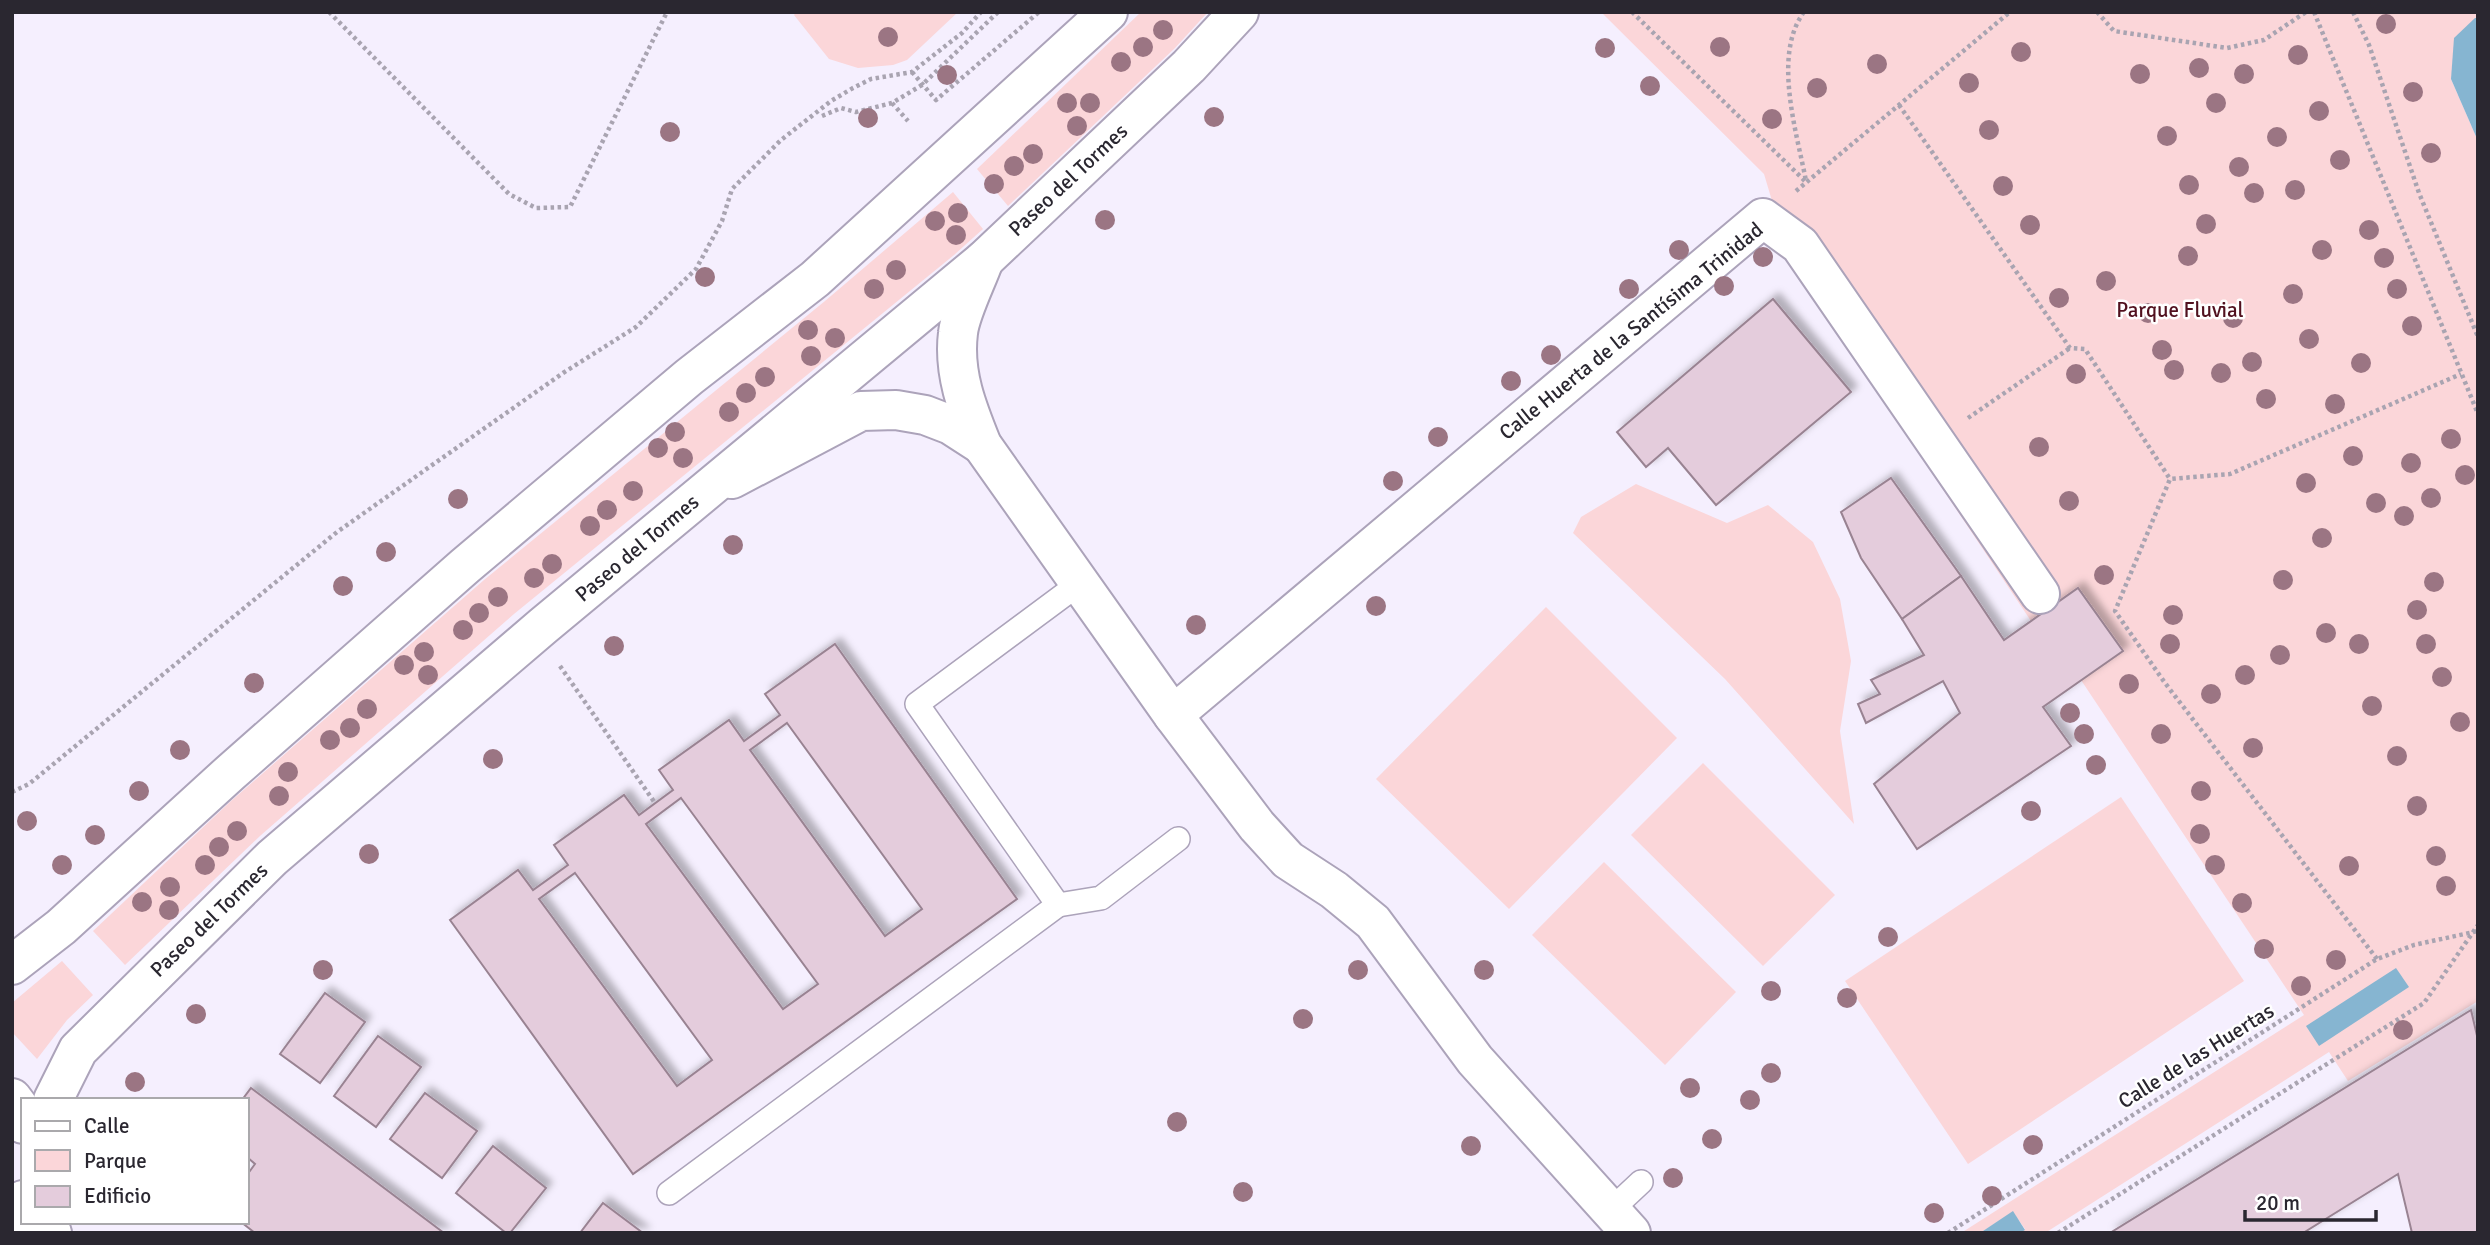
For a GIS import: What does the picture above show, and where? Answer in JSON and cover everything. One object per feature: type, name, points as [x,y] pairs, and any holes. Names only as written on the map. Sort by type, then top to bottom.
[{"type":"main road","points":[[12,965],[61,928],[240,764],[465,566],[689,377],[815,279],[1108,12]]},
{"type":"main road","name":"Paseo del Tormes","points":[[54,1098],[78,1050],[272,858],[543,626],[984,260],[1189,66],[1240,12]]},
{"type":"main road","name":"Calle Huerta de la Santísima Trinidad","points":[[1173,715],[1763,218],[1800,244],[2040,594]]},
{"type":"main road","points":[[984,260],[958,331],[957,373],[967,410],[982,445],[1173,715],[1257,826],[1288,860],[1334,890],[1373,922],[1475,1060],[1620,1222]]},
{"type":"main road","points":[[699,496],[861,411],[895,410],[925,415],[951,425],[982,445]]},
{"type":"main road","points":[[12,1098],[21,1117]]},
{"type":"main road","points":[[12,1223],[21,1204]]},
{"type":"lane","points":[[1058,905],[916,704],[1080,583]]},
{"type":"lane","points":[[669,1193],[1058,905],[1101,898],[1178,839]]},
{"type":"lane","points":[[1620,1222],[1641,1182]]},
{"type":"path","points":[[329,12],[509,194],[536,208],[570,207],[667,12]]},
{"type":"path","points":[[12,792],[29,784],[337,533],[563,373],[636,327],[696,270],[722,221],[732,189],[781,140],[831,101],[853,88],[871,79],[912,72],[962,33],[981,12]]},
{"type":"path","points":[[822,116],[841,108],[856,113],[892,103],[922,85],[998,12]]},
{"type":"path","points":[[912,72],[936,100],[1039,12]]},
{"type":"path","points":[[1632,12],[1807,182]]},
{"type":"path","points":[[1804,12],[1796,23],[1788,61],[1791,104],[1807,182]]},
{"type":"path","points":[[1763,218],[2010,12]]},
{"type":"path","points":[[2097,12],[2114,31],[2227,48],[2264,40],[2306,12]]},
{"type":"path","points":[[2314,12],[2478,414]]},
{"type":"path","points":[[2353,12],[2369,46],[2419,193],[2478,337]]},
{"type":"path","points":[[892,103],[908,121]]},
{"type":"path","points":[[1899,105],[2070,348]]},
{"type":"path","points":[[1935,439],[2070,348],[2085,349],[2170,479]]},
{"type":"path","points":[[2170,479],[2230,474],[2461,374]]},
{"type":"path","points":[[2170,479],[2115,611],[2165,683],[2377,959]]},
{"type":"path","points":[[563,670],[655,803]]},
{"type":"path","points":[[2058,1233],[2424,1003],[2478,925]]},
{"type":"path","name":"Calle de las Huertas","points":[[1948,1233],[2377,959],[2414,945],[2475,932]]},
{"type":"green space","points":[[796,12],[958,12],[907,60],[893,65],[858,68],[829,59],[794,15]]},
{"type":"green space","points":[[1141,12],[1208,12],[1175,48],[1008,206],[977,169]]},
{"type":"green space","name":"Parque Fluvial","points":[[1601,12],[2478,12],[2478,18],[2475,18],[2451,79],[2478,141],[2478,1001],[2348,1081],[2329,1052],[2045,1233],[2020,1233],[2025,1229],[2013,1212],[1980,1233],[1961,1233],[2304,1015],[2081,680],[2122,651],[2031,621],[1790,261],[1764,174]]},
{"type":"green space","points":[[953,192],[983,229],[954,255],[514,614],[260,836],[125,965],[93,931],[231,801],[484,580],[825,301]]},
{"type":"green space","points":[[1636,484],[1727,523],[1768,505],[1813,542],[1840,599],[1851,661],[1840,731],[1854,824],[1725,679],[1573,533],[1581,517]]},
{"type":"green space","points":[[1546,607],[1677,738],[1509,909],[1376,779]]},
{"type":"green space","points":[[1703,763],[1835,895],[1763,966],[1631,835]]},
{"type":"green space","points":[[2121,797],[2244,981],[1968,1164],[1845,981]]},
{"type":"green space","points":[[1604,862],[1736,992],[1665,1065],[1532,935]]},
{"type":"green space","points":[[62,961],[93,995],[67,1020],[37,1059],[12,1032],[12,1003]]},
{"type":"water","points":[[2478,18],[2478,141],[2451,79],[2454,38]]},
{"type":"water","points":[[2396,968],[2409,987],[2319,1046],[2306,1026]]},
{"type":"water","points":[[2013,1211],[2025,1230],[2020,1233],[1980,1233]]},
{"type":"building","points":[[1773,299],[1851,392],[1716,505],[1668,448],[1646,467],[1617,432]]},
{"type":"building","points":[[1891,478],[1961,576],[1902,619],[1861,558],[1841,512]]},
{"type":"building","points":[[1961,576],[2004,640],[2078,588],[2123,651],[2043,707],[2071,746],[1917,849],[1874,784],[1960,713],[1943,681],[1866,723],[1858,704],[1880,694],[1871,680],[1924,655],[1902,619]]},
{"type":"building","points":[[835,644],[1017,899],[633,1174],[450,920],[518,870],[533,890],[568,865],[554,845],[624,795],[639,815],[673,790],[659,770],[729,720],[744,741],[780,715],[765,694]],"holes":[[[787,723],[922,909],[885,936],[750,750]],[[681,798],[818,984],[783,1009],[646,824]],[[575,873],[712,1060],[677,1086],[539,899]]]},
{"type":"building","points":[[325,993],[365,1022],[320,1083],[280,1054]]},
{"type":"building","points":[[2471,1010],[2478,1040],[2478,1233],[2412,1233],[2398,1174],[2303,1233],[2110,1233]]},
{"type":"building","points":[[378,1036],[421,1067],[376,1127],[334,1096]]},
{"type":"building","points":[[251,1088],[444,1233],[255,1233],[244,1224],[248,1224],[248,1174],[255,1164],[248,1158],[248,1098],[244,1098]]},
{"type":"building","points":[[425,1093],[477,1131],[442,1178],[390,1139]]},
{"type":"building","points":[[493,1146],[546,1188],[510,1233],[506,1233],[456,1193]]},
{"type":"building","points":[[603,1203],[643,1233],[580,1233]]}]
